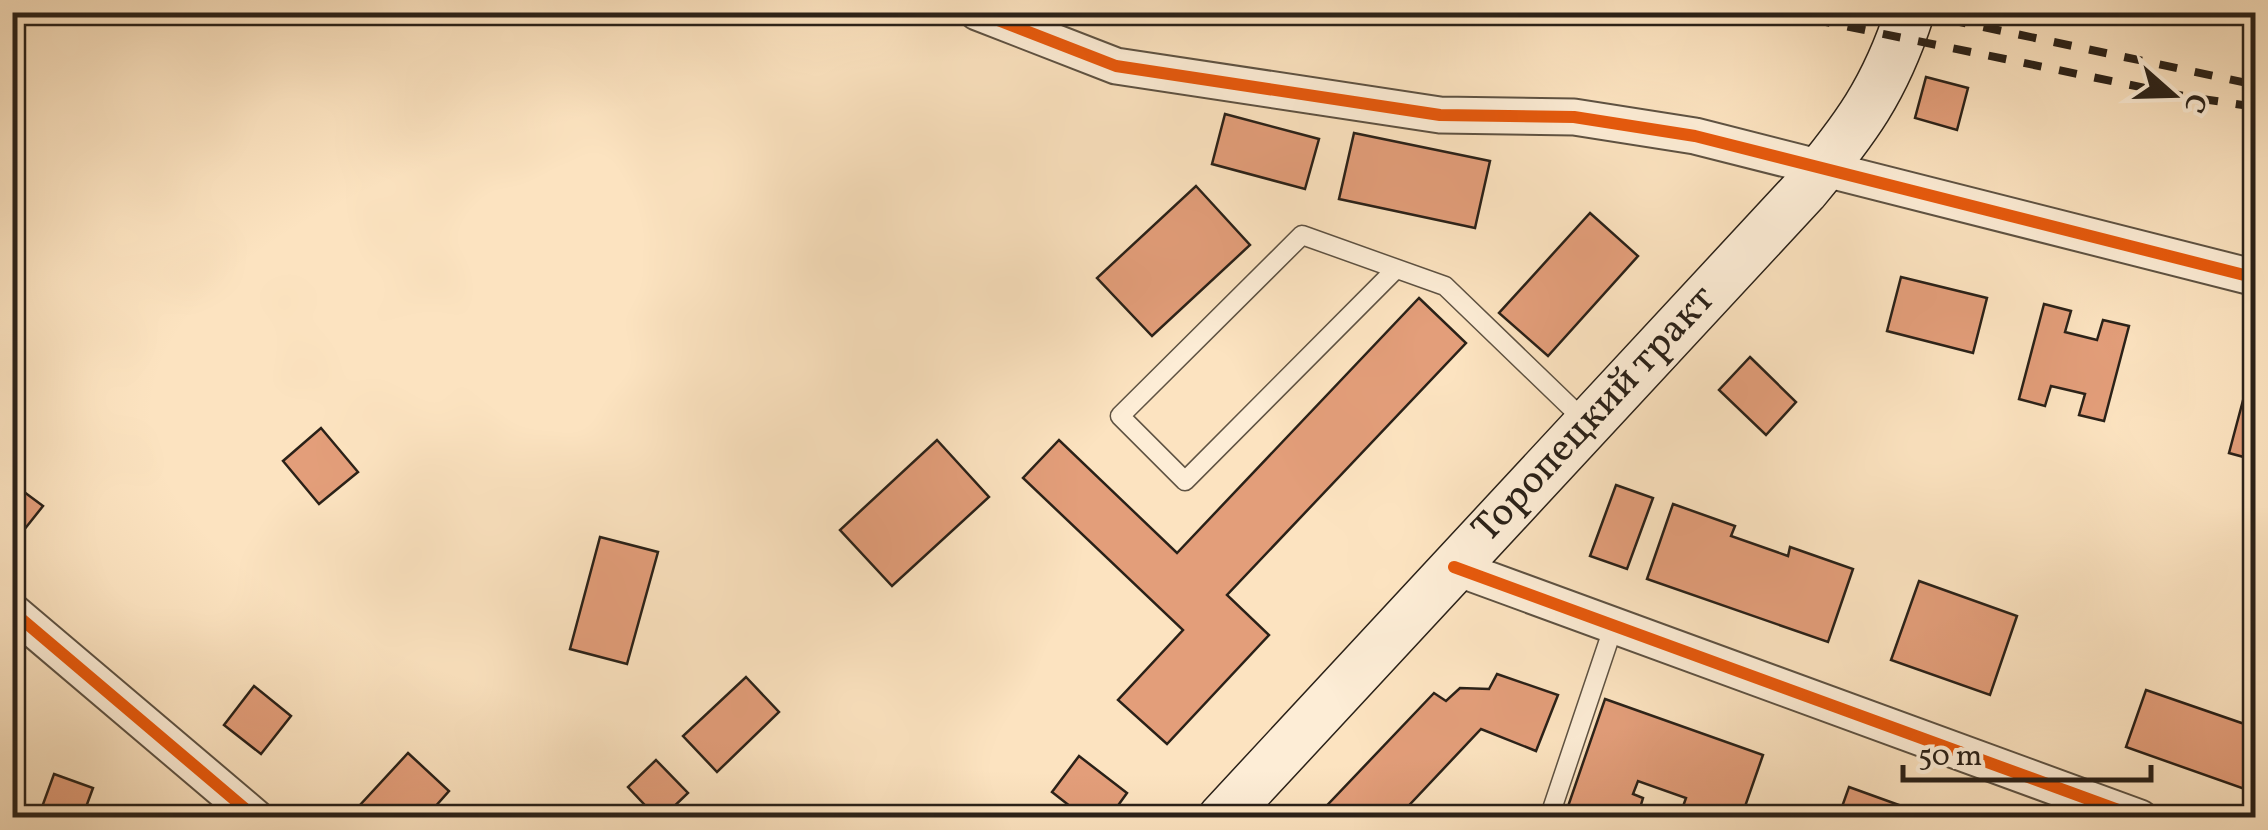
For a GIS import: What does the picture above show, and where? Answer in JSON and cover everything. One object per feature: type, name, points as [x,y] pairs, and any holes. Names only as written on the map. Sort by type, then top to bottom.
[{"type":"main road","name":"Торопецкий тракт","points":[[1222,818],[1824,168],[1886,80],[1906,25]]},
{"type":"street","points":[[977,12],[1116,66],[1440,116],[1574,117],[1695,136],[2256,278]]},
{"type":"street","points":[[1454,567],[2140,818]]},
{"type":"street","points":[[12,612],[256,818]]},
{"type":"lane","points":[[1396,268],[1186,481],[1120,416],[1302,234],[1396,268],[1445,286],[1588,423]]},
{"type":"lane","points":[[1549,818],[1614,625]]},
{"type":"building","points":[[1926,77],[1968,88],[1957,130],[1915,118]]},
{"type":"building","points":[[1225,114],[1319,139],[1305,189],[1212,164]]},
{"type":"building","points":[[1354,133],[1490,161],[1475,228],[1339,199]]},
{"type":"building","points":[[1196,186],[1250,245],[1152,336],[1097,278]]},
{"type":"building","points":[[1590,213],[1638,256],[1548,356],[1499,313]]},
{"type":"building","points":[[1901,277],[1987,298],[1973,353],[1887,331]]},
{"type":"building","points":[[1419,298],[1466,343],[1227,595],[1269,635],[1167,744],[1118,700],[1183,630],[1023,478],[1059,440],[1177,553]]},
{"type":"building","points":[[2044,304],[2071,311],[2065,332],[2097,340],[2103,320],[2129,326],[2104,421],[2079,415],[2085,394],[2051,386],[2045,406],[2019,399]]},
{"type":"building","points":[[1750,357],[1796,402],[1766,435],[1719,390]]},
{"type":"building","points":[[2256,359],[2255,460],[2229,453]]},
{"type":"building","points":[[321,428],[358,472],[319,504],[283,461]]},
{"type":"building","points":[[937,440],[989,497],[892,586],[840,530]]},
{"type":"building","points":[[12,483],[43,506],[12,545]]},
{"type":"building","points":[[1616,485],[1653,498],[1627,569],[1590,556]]},
{"type":"building","points":[[1673,504],[1735,526],[1731,536],[1788,556],[1790,547],[1853,569],[1828,642],[1647,579]]},
{"type":"building","points":[[600,537],[658,552],[627,664],[570,649]]},
{"type":"building","points":[[1919,581],[2017,616],[1990,695],[1891,660]]},
{"type":"building","points":[[1497,674],[1558,695],[1536,751],[1481,729],[1397,818],[1315,818],[1434,693],[1446,701],[1460,688],[1489,689]]},
{"type":"building","points":[[746,677],[779,712],[717,772],[683,736]]},
{"type":"building","points":[[254,686],[291,716],[261,754],[224,725]]},
{"type":"building","points":[[2146,690],[2256,728],[2256,793],[2126,747]]},
{"type":"building","points":[[1605,699],[1763,755],[1741,818],[1680,815],[1686,798],[1638,781],[1633,794],[1643,798],[1637,818],[1564,818]]},
{"type":"building","points":[[408,753],[449,791],[425,818],[348,818]]},
{"type":"building","points":[[1079,756],[1127,793],[1109,818],[1085,818],[1052,792]]},
{"type":"building","points":[[656,760],[688,793],[662,818],[657,818],[628,787]]},
{"type":"building","points":[[54,774],[93,788],[82,818],[38,818]]},
{"type":"building","points":[[1849,787],[1935,818],[1838,818]]},
{"type":"railway","points":[[1777,12],[2189,97],[2256,107]]},
{"type":"railway","points":[[1913,12],[2256,85]]},
{"type":"cycle path","points":[[977,12],[1116,66],[1440,115],[1574,117],[1695,136],[2256,278]]},
{"type":"cycle path","points":[[1454,567],[2140,818]]},
{"type":"cycle path","points":[[12,611],[256,818]]}]
